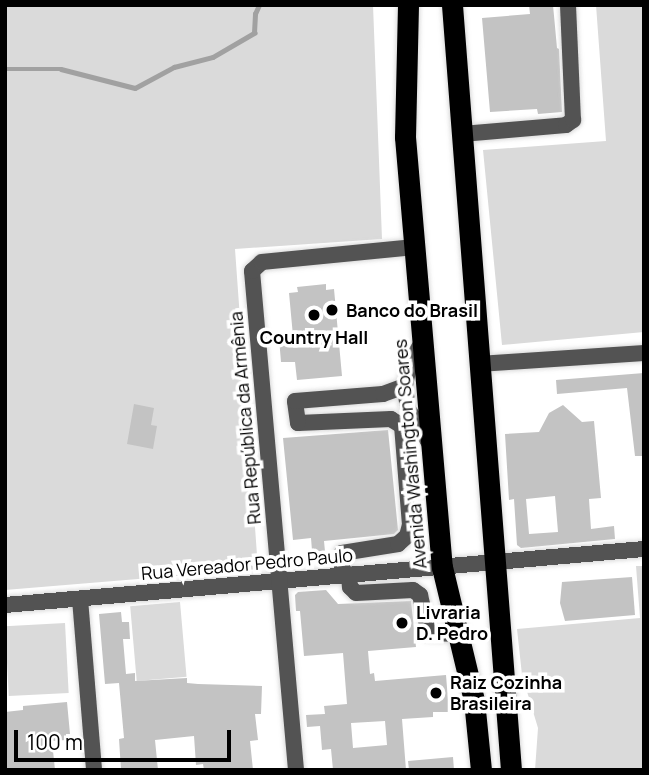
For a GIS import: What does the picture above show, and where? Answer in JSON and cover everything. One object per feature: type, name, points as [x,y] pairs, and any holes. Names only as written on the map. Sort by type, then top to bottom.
[{"type":"highway","name":"Avenida Washington Soares","points":[[408,5],[404,94],[414,247],[442,567],[474,699],[481,770]]},
{"type":"highway","points":[[452,5],[492,562],[511,770]]},
{"type":"street","points":[[462,134],[566,125],[573,120],[568,5]]},
{"type":"street","name":"Rua República da Armênia","points":[[296,770],[252,271],[262,262],[414,247]]},
{"type":"street","points":[[422,341],[410,362],[405,386],[408,409],[432,447]]},
{"type":"street","points":[[479,365],[644,353]]},
{"type":"street","points":[[405,386],[383,394],[295,401],[298,423],[391,419],[402,426],[410,525],[407,536],[398,544],[341,553],[346,575],[350,587],[356,593],[413,590],[420,595],[429,633],[458,634]]},
{"type":"street","points":[[383,404],[400,404],[408,409]]},
{"type":"street","name":"Rua Vereador Pedro Paulo","points":[[5,606],[644,549]]},
{"type":"street","points":[[80,599],[94,770]]},
{"type":"shaded area","points":[[373,5],[382,239],[235,249],[258,569],[5,590],[5,7]]},
{"type":"shaded area","points":[[596,5],[644,5],[644,332],[502,345],[483,150],[606,141]]},
{"type":"shaded area","points":[[636,566],[644,566],[644,770],[535,770],[538,728],[522,675],[517,629],[640,618]]},
{"type":"shaded area","points":[[180,602],[187,677],[137,681],[130,606]]},
{"type":"shaded area","points":[[65,623],[69,693],[9,696],[5,626]]},
{"type":"building","points":[[529,5],[553,5],[559,49],[562,112],[538,114],[537,109],[490,112],[482,18],[530,14]]},
{"type":"building","name":"Country Hall","points":[[326,284],[326,290],[334,289],[342,376],[297,380],[295,362],[281,362],[279,338],[293,336],[289,293],[298,292],[297,287]]},
{"type":"building","points":[[644,373],[644,456],[635,456],[627,388],[557,394],[556,380]]},
{"type":"building","points":[[134,404],[154,408],[151,425],[157,426],[153,449],[127,444]]},
{"type":"building","points":[[563,405],[582,422],[594,421],[601,498],[589,499],[591,529],[614,526],[615,539],[521,548],[517,545],[514,499],[509,500],[505,434],[539,432],[549,413]],"holes":[[[555,496],[558,532],[529,534],[526,499]]]},
{"type":"building","points":[[388,430],[398,530],[394,534],[324,541],[326,562],[313,563],[311,538],[293,540],[283,438]]},
{"type":"building","points":[[632,577],[635,615],[565,621],[560,603],[562,582]]},
{"type":"building","points":[[326,590],[338,604],[411,601],[416,647],[368,651],[370,674],[374,673],[375,681],[446,675],[449,712],[433,712],[433,717],[402,719],[406,770],[333,770],[331,749],[322,750],[320,726],[307,727],[306,715],[325,714],[324,706],[347,704],[343,653],[304,656],[300,611],[296,611],[295,595],[298,592]],"holes":[[[385,721],[387,745],[353,748],[351,723]]]},
{"type":"building","points":[[121,612],[122,622],[129,622],[130,639],[123,639],[126,674],[135,673],[135,681],[187,678],[187,683],[262,686],[261,714],[255,714],[258,740],[250,741],[253,770],[204,770],[203,764],[196,765],[194,736],[155,740],[158,770],[121,770],[119,739],[124,738],[119,683],[105,684],[99,614]]},
{"type":"building","points":[[67,702],[70,734],[66,734],[66,740],[52,741],[55,770],[5,770],[5,712],[23,710],[23,706]]},
{"type":"building","points":[[453,757],[454,770],[409,770],[408,761]]},
{"type":"waterway","points":[[5,69],[61,69],[135,88],[174,67],[213,57],[254,33],[255,14],[259,5]]},
{"type":"place","name":"Banco do Brasil","points":[[332,310]]},
{"type":"place","name":"Country Hall","points":[[314,315]]},
{"type":"place","name":"Livraria D. Pedro","points":[[402,623]]},
{"type":"place","name":"Raiz Cozinha Brasileira","points":[[436,693]]}]
